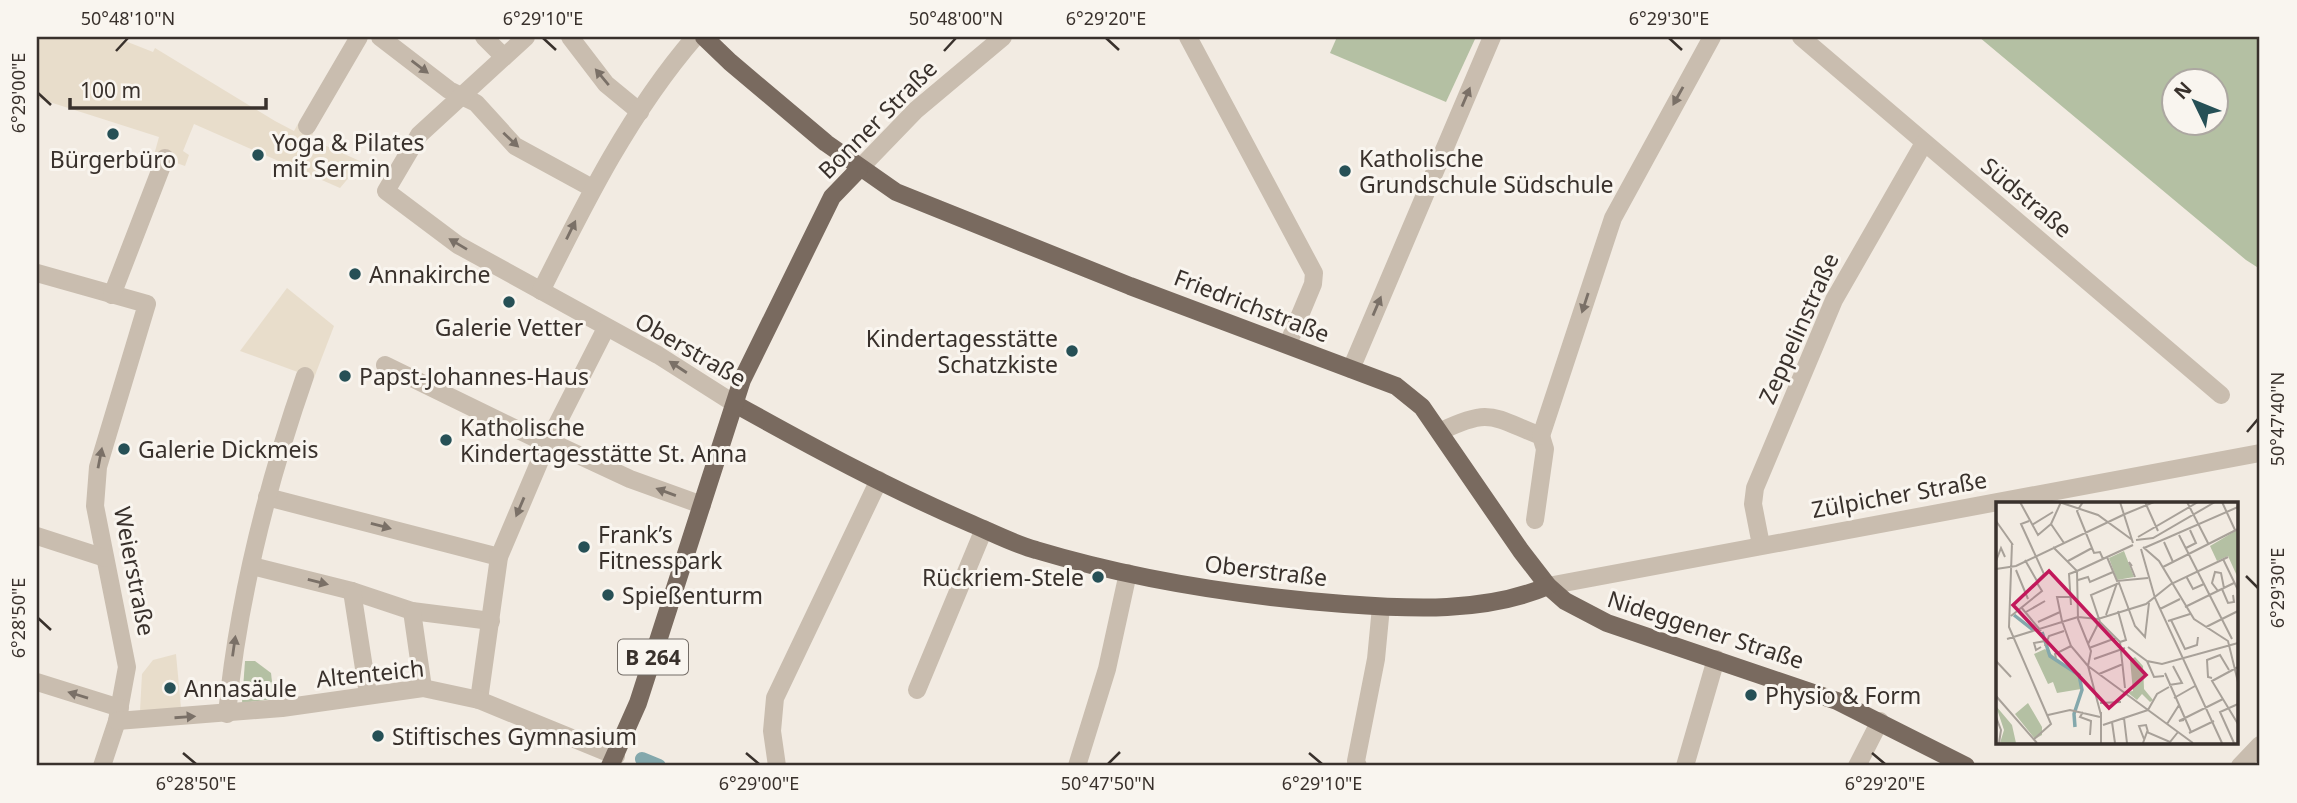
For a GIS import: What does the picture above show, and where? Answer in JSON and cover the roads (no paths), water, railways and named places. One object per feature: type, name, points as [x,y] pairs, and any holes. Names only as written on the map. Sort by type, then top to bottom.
[{"type":"main road","name":"Friedrichstraße","points":[[704,37],[739,71],[859,169],[896,192],[967,222],[1289,344],[1412,395],[1441,432],[1548,586]]},
{"type":"main road","name":"Bonner Straße","points":[[735,404],[743,380],[832,197],[859,169]]},
{"type":"main road","name":"Oberstraße","points":[[735,404],[879,480],[984,529],[1033,550],[1128,573],[1254,597],[1381,607],[1476,604],[1516,598],[1548,586]]},
{"type":"main road","name":"B 264","points":[[613,761],[638,703],[735,404]]},
{"type":"main road","name":"Nideggener Straße","points":[[1548,586],[1590,616],[1811,690],[1880,721],[1966,766]]},
{"type":"street","points":[[307,126],[359,37]]},
{"type":"street","points":[[380,37],[460,96],[476,103],[515,146],[592,188]]},
{"type":"street","points":[[484,37],[505,57]]},
{"type":"street","points":[[460,96],[526,37]]},
{"type":"street","points":[[570,37],[607,84],[640,112]]},
{"type":"street","points":[[541,291],[592,188],[640,112],[695,37]]},
{"type":"street","name":"Bonner Straße","points":[[859,169],[916,110],[1003,37]]},
{"type":"street","points":[[1188,37],[1314,273],[1313,284],[1289,344]]},
{"type":"street","points":[[1350,369],[1492,37]]},
{"type":"street","points":[[1535,520],[1545,449],[1541,436],[1613,218],[1712,37]]},
{"type":"street","name":"Südstraße","points":[[1801,37],[2221,396]]},
{"type":"street","name":"Oberstraße","points":[[460,96],[419,135],[386,191],[458,245],[659,355],[735,404]]},
{"type":"street","name":"Zeppelinstraße","points":[[1762,545],[1753,504],[1755,488],[1834,299],[1924,143]]},
{"type":"street","points":[[37,273],[112,295],[165,158]]},
{"type":"street","name":"Weierstraße","points":[[102,766],[119,715],[127,667],[124,637],[96,506],[98,467],[146,304],[112,295]]},
{"type":"street","points":[[479,700],[499,557],[547,444],[606,328]]},
{"type":"street","points":[[385,365],[547,444],[557,445],[630,479],[702,505]]},
{"type":"street","points":[[227,714],[235,637],[267,496],[305,376]]},
{"type":"street","points":[[1441,432],[1473,415],[1488,415],[1541,436]]},
{"type":"street","name":"Zülpicher Straße","points":[[1548,586],[2260,453]]},
{"type":"street","points":[[777,766],[772,731],[775,698],[879,480]]},
{"type":"street","points":[[267,496],[499,557]]},
{"type":"street","points":[[917,690],[984,529]]},
{"type":"street","points":[[37,536],[105,558]]},
{"type":"street","points":[[252,566],[352,591],[412,611],[491,621]]},
{"type":"street","points":[[1077,766],[1107,669],[1128,573]]},
{"type":"street","points":[[352,591],[368,694]]},
{"type":"street","points":[[1358,766],[1356,761],[1377,659],[1381,607]]},
{"type":"street","points":[[412,611],[423,688]]},
{"type":"street","points":[[1685,766],[1716,659]]},
{"type":"street","points":[[37,682],[119,715]]},
{"type":"street","name":"Altenteich","points":[[119,715],[227,714],[423,688],[479,700],[613,761]]},
{"type":"street","points":[[1857,766],[1880,721]]},
{"type":"street","points":[[2241,766],[2260,745]]},
{"type":"waterway","points":[[642,759],[659,766]]},
{"type":"place","name":"Bürgerbüro","points":[[113,134]]},
{"type":"place","name":"Yoga & Pilates mit Sermin","points":[[258,155]]},
{"type":"place","name":"Katholische Grundschule Südschule","points":[[1345,171]]},
{"type":"place","name":"Annakirche","points":[[355,274]]},
{"type":"place","name":"Galerie Vetter","points":[[509,302]]},
{"type":"place","name":"Kindertagesstätte Schatzkiste","points":[[1072,351]]},
{"type":"place","name":"Papst-Johannes-Haus","points":[[345,376]]},
{"type":"place","name":"Katholische Kindertagesstätte St. Anna","points":[[446,440]]},
{"type":"place","name":"Galerie Dickmeis","points":[[124,449]]},
{"type":"place","name":"Frank’s Fitnesspark","points":[[584,547]]},
{"type":"place","name":"Rückriem-Stele","points":[[1098,577]]},
{"type":"place","name":"Spießenturm","points":[[608,595]]},
{"type":"place","name":"Annasäule","points":[[170,688]]},
{"type":"place","name":"Physio & Form","points":[[1751,695]]},
{"type":"place","name":"Stiftisches Gymnasium","points":[[378,736]]}]
